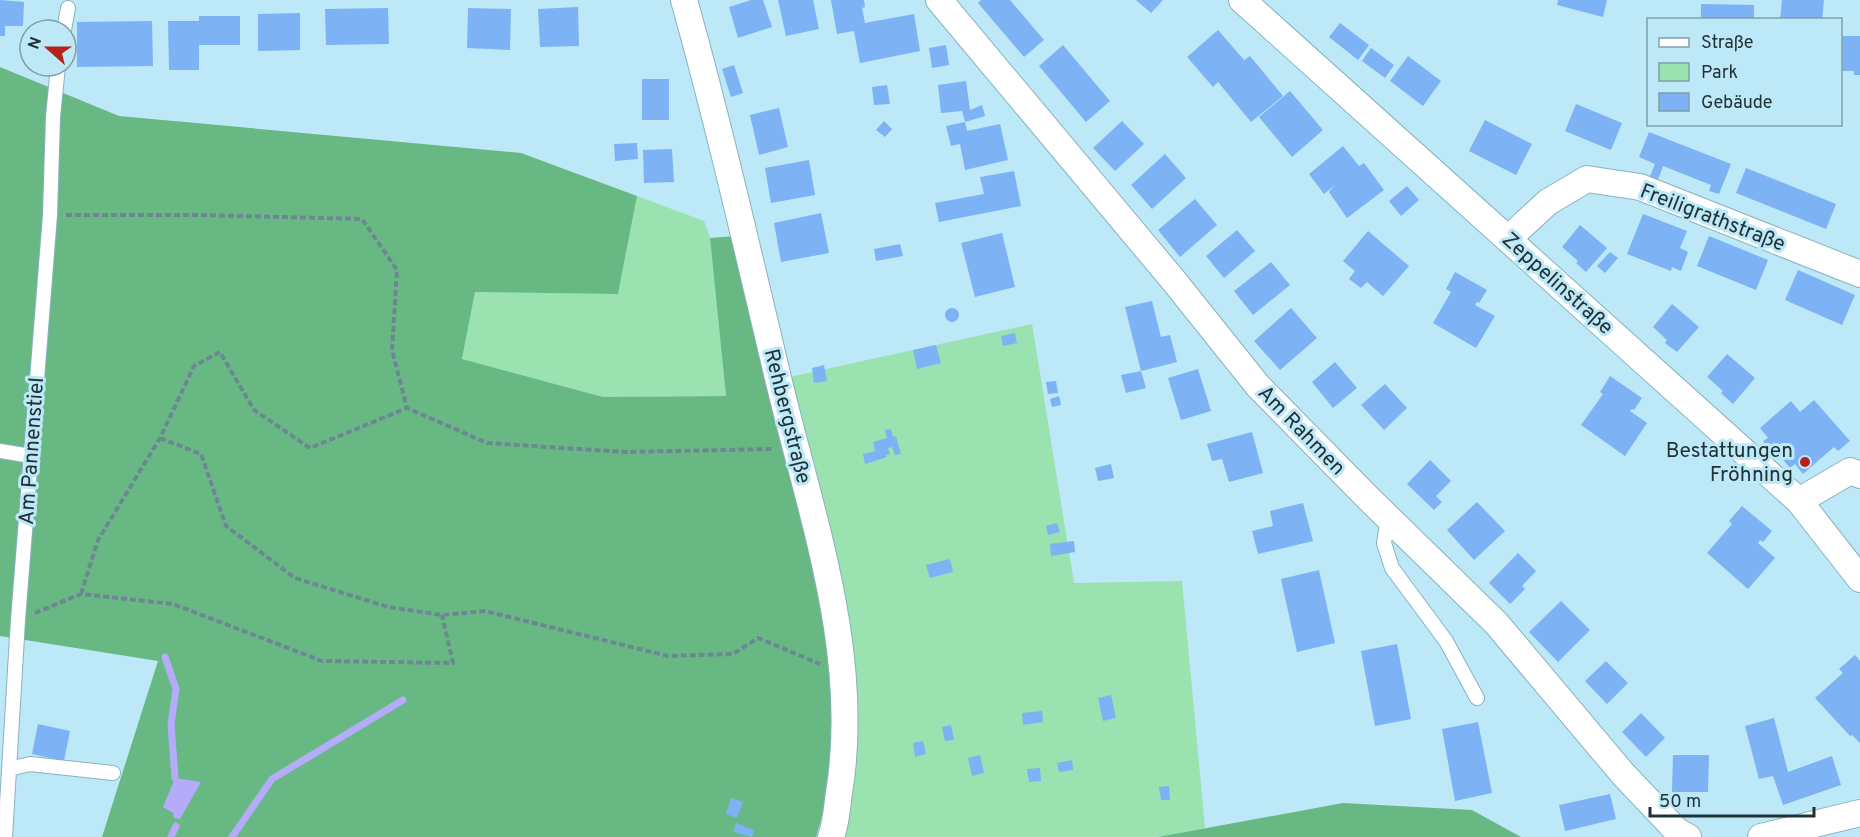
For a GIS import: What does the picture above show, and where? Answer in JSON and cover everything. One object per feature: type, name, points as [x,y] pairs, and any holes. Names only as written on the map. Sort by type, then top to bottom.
[{"type":"street","name":"Rehbergstraße","points":[[684,0],[733,186],[826,569],[844,674],[843,767],[831,837]]},
{"type":"street","name":"Am Rahmen","points":[[939,0],[1174,280],[1258,386],[1388,518],[1496,623],[1623,774],[1677,831],[1688,837]]},
{"type":"street","name":"Zeppelinstraße","points":[[1247,2],[1799,501],[1860,579]]},
{"type":"street","name":"Freiligrathstraße","points":[[1509,238],[1548,202],[1587,180],[1640,188],[1860,274]]},
{"type":"street","points":[[1799,501],[1850,471],[1860,475]]},
{"type":"street","points":[[1761,837],[1860,813]]},
{"type":"lane","points":[[66,18],[68,8]]},
{"type":"lane","name":"Am Pannenstiel","points":[[5,837],[18,620],[50,215],[53,117],[57,78]]},
{"type":"lane","points":[[0,451],[31,456]]},
{"type":"lane","points":[[1388,518],[1384,543],[1392,568],[1446,641],[1477,698]]},
{"type":"lane","points":[[9,769],[30,764],[113,773]]},
{"type":"path","points":[[50,215],[362,219],[397,270],[392,350],[407,408]]},
{"type":"path","points":[[81,594],[98,540],[160,438],[194,366],[220,352],[254,410],[310,448],[407,408],[487,442],[625,452],[795,448]]},
{"type":"path","points":[[160,438],[201,454],[226,526],[296,578],[388,607],[442,615],[485,611],[668,656],[733,654],[758,638],[844,674]]},
{"type":"path","points":[[18,620],[81,594],[173,604],[322,661],[453,663],[442,615]]},
{"type":"green space","points":[[0,67],[18,74],[18,78],[27,78],[119,116],[521,153],[637,196],[618,294],[475,292],[462,359],[603,397],[726,396],[710,238],[737,236],[835,643],[835,769],[816,837],[102,837],[158,661],[0,636]]},
{"type":"green space","points":[[637,196],[704,221],[710,238],[726,396],[603,397],[462,360],[475,292],[618,294]]},
{"type":"green space","points":[[1032,324],[1074,583],[1182,581],[1205,828],[1158,837],[816,837],[819,830],[776,380]]},
{"type":"green space","points":[[1343,803],[1472,810],[1521,837],[1158,837]]},
{"type":"shaded area","points":[[175,778],[201,782],[180,819],[174,818],[173,813],[163,807]]},
{"type":"building","points":[[0,0],[24,2],[23,18],[18,18],[18,26],[5,26],[5,36],[0,36]]},
{"type":"building","points":[[751,0],[763,0],[772,27],[738,38],[729,7]]},
{"type":"building","points":[[778,0],[813,0],[819,29],[786,36]]},
{"type":"building","points":[[831,0],[864,0],[865,7],[862,8],[865,23],[914,14],[920,51],[860,63],[854,31],[837,34]]},
{"type":"building","points":[[981,0],[1010,0],[1044,40],[1024,57],[978,3]]},
{"type":"building","points":[[1136,0],[1163,0],[1151,13]]},
{"type":"building","points":[[1558,0],[1607,0],[1603,17],[1557,5]]},
{"type":"building","points":[[1782,0],[1824,0],[1822,18],[1780,18]]},
{"type":"building","points":[[1701,4],[1754,5],[1754,18],[1701,18]]},
{"type":"building","points":[[578,7],[579,46],[540,47],[538,9]]},
{"type":"building","points":[[388,8],[389,44],[326,45],[325,9]]},
{"type":"building","points":[[468,8],[511,9],[510,50],[467,48]]},
{"type":"building","points":[[300,13],[300,50],[258,51],[258,14]]},
{"type":"building","points":[[199,16],[240,16],[240,45],[199,45],[199,70],[169,70],[168,21],[199,21]]},
{"type":"building","points":[[152,21],[153,66],[78,67],[78,22]]},
{"type":"building","points":[[1340,23],[1369,45],[1358,60],[1329,37]]},
{"type":"building","points":[[1218,30],[1244,60],[1250,56],[1283,96],[1251,122],[1218,82],[1213,87],[1187,57]]},
{"type":"building","points":[[1842,36],[1860,36],[1860,75],[1854,75],[1854,71],[1842,71]]},
{"type":"building","points":[[946,45],[949,65],[932,68],[929,48]]},
{"type":"building","points":[[1063,45],[1110,101],[1086,122],[1039,66]]},
{"type":"building","points":[[1371,48],[1394,65],[1385,78],[1362,61]]},
{"type":"building","points":[[1408,56],[1441,81],[1423,106],[1390,81]]},
{"type":"building","points":[[734,65],[743,93],[731,97],[722,69]]},
{"type":"building","points":[[642,79],[669,79],[669,120],[642,120]]},
{"type":"building","points":[[966,81],[970,110],[982,105],[985,116],[965,122],[962,111],[941,113],[938,85]]},
{"type":"building","points":[[887,85],[890,104],[874,105],[872,87]]},
{"type":"building","points":[[1290,91],[1323,130],[1292,157],[1259,117]]},
{"type":"building","points":[[1576,104],[1622,123],[1611,150],[1565,131]]},
{"type":"building","points":[[779,108],[788,147],[759,155],[750,115]]},
{"type":"building","points":[[1485,120],[1532,144],[1516,175],[1469,151]]},
{"type":"building","points":[[884,121],[892,129],[885,137],[876,130]]},
{"type":"building","points":[[1122,121],[1144,144],[1115,171],[1093,148]]},
{"type":"building","points":[[965,122],[967,131],[1000,124],[1008,160],[965,170],[960,144],[951,146],[946,126]]},
{"type":"building","points":[[1649,132],[1731,164],[1719,194],[1709,191],[1711,185],[1663,166],[1656,185],[1648,181],[1655,164],[1639,157]]},
{"type":"building","points":[[637,143],[638,159],[615,161],[614,144]]},
{"type":"building","points":[[1343,146],[1359,166],[1364,163],[1384,190],[1347,218],[1329,192],[1335,185],[1324,194],[1309,174]]},
{"type":"building","points":[[672,149],[674,182],[644,183],[643,150]]},
{"type":"building","points":[[1165,154],[1186,178],[1152,209],[1131,185]]},
{"type":"building","points":[[809,160],[815,195],[771,203],[765,168]]},
{"type":"building","points":[[1746,168],[1836,204],[1826,229],[1736,193]]},
{"type":"building","points":[[1014,171],[1021,206],[939,222],[935,203],[984,194],[980,177]]},
{"type":"building","points":[[1407,186],[1419,200],[1401,216],[1389,201]]},
{"type":"building","points":[[1195,199],[1217,225],[1180,257],[1158,230]]},
{"type":"building","points":[[821,213],[829,253],[781,262],[774,223]]},
{"type":"building","points":[[1643,214],[1687,231],[1680,248],[1688,252],[1681,271],[1672,267],[1671,271],[1627,254]]},
{"type":"building","points":[[1580,225],[1607,248],[1586,272],[1576,263],[1578,261],[1562,247]]},
{"type":"building","points":[[1237,230],[1255,251],[1224,278],[1206,256]]},
{"type":"building","points":[[1368,231],[1409,266],[1383,296],[1367,282],[1361,288],[1349,279],[1355,271],[1343,261]]},
{"type":"building","points":[[1002,233],[1015,287],[975,297],[961,243]]},
{"type":"building","points":[[1709,236],[1768,260],[1756,290],[1697,266]]},
{"type":"building","points":[[900,244],[903,256],[876,261],[874,249]]},
{"type":"building","points":[[1610,252],[1618,258],[1605,273],[1597,266]]},
{"type":"building","points":[[1271,262],[1290,285],[1253,315],[1234,291]]},
{"type":"building","points":[[1798,270],[1855,295],[1842,325],[1785,300]]},
{"type":"building","points":[[1455,272],[1487,290],[1479,303],[1475,305],[1495,316],[1476,348],[1433,323],[1451,292],[1446,289]]},
{"type":"building","points":[[1152,301],[1161,337],[1170,335],[1177,362],[1141,371],[1125,307]]},
{"type":"building","points":[[1672,304],[1699,327],[1677,352],[1665,343],[1667,340],[1653,327]]},
{"type":"building","points":[[949,308],[955,308],[959,315],[955,322],[949,322],[945,318],[945,312]]},
{"type":"building","points":[[1291,308],[1317,338],[1280,370],[1254,341]]},
{"type":"building","points":[[1015,333],[1017,343],[1003,346],[1001,336]]},
{"type":"building","points":[[936,345],[941,363],[917,369],[913,350]]},
{"type":"building","points":[[1727,354],[1755,378],[1733,404],[1721,393],[1723,391],[1707,377]]},
{"type":"building","points":[[1335,362],[1357,388],[1333,408],[1312,382]]},
{"type":"building","points":[[824,365],[827,381],[814,383],[812,368]]},
{"type":"building","points":[[1198,369],[1211,411],[1181,420],[1168,378]]},
{"type":"building","points":[[1141,371],[1146,388],[1126,393],[1121,375]]},
{"type":"building","points":[[1610,376],[1642,398],[1634,410],[1630,411],[1647,423],[1625,456],[1581,425],[1603,394],[1600,392]]},
{"type":"building","points":[[1056,381],[1058,393],[1048,394],[1046,382]]},
{"type":"building","points":[[1385,384],[1407,408],[1384,430],[1361,405]]},
{"type":"building","points":[[1059,396],[1061,405],[1052,407],[1050,399]]},
{"type":"building","points":[[1814,400],[1850,441],[1838,451],[1834,447],[1803,474],[1795,464],[1790,468],[1779,455],[1776,457],[1763,441],[1768,438],[1760,428],[1791,401],[1800,412]]},
{"type":"building","points":[[891,429],[893,437],[896,436],[901,454],[895,455],[892,447],[888,448],[890,454],[886,455],[887,457],[865,464],[863,454],[875,451],[873,442],[887,438],[885,430]]},
{"type":"building","points":[[1252,432],[1263,473],[1229,482],[1222,459],[1212,461],[1207,444]]},
{"type":"building","points":[[1430,460],[1451,481],[1436,496],[1442,502],[1434,510],[1407,484]]},
{"type":"building","points":[[1111,464],[1114,478],[1098,481],[1095,468]]},
{"type":"building","points":[[1477,502],[1505,531],[1474,560],[1447,530]]},
{"type":"building","points":[[1303,503],[1313,541],[1258,554],[1252,531],[1273,526],[1270,511]]},
{"type":"building","points":[[1742,506],[1772,531],[1763,542],[1760,540],[1758,543],[1775,558],[1748,589],[1707,553],[1732,524],[1729,521]]},
{"type":"building","points":[[1057,523],[1060,532],[1048,535],[1046,526]]},
{"type":"building","points":[[1074,541],[1075,552],[1051,556],[1050,544]]},
{"type":"building","points":[[1518,553],[1536,571],[1522,586],[1525,589],[1510,604],[1489,583]]},
{"type":"building","points":[[950,559],[953,572],[930,578],[926,565]]},
{"type":"building","points":[[1319,570],[1335,643],[1297,652],[1281,579]]},
{"type":"building","points":[[1561,601],[1590,630],[1558,662],[1529,632]]},
{"type":"building","points":[[1397,644],[1411,719],[1375,726],[1361,651]]},
{"type":"building","points":[[1855,655],[1860,661],[1860,743],[1852,735],[1850,736],[1815,698],[1843,673],[1839,669]]},
{"type":"building","points":[[1606,661],[1628,683],[1607,704],[1585,681]]},
{"type":"building","points":[[1111,695],[1116,718],[1103,721],[1098,698]]},
{"type":"building","points":[[1042,711],[1043,722],[1023,725],[1022,713]]},
{"type":"building","points":[[1641,713],[1665,738],[1646,757],[1622,732]]},
{"type":"building","points":[[1774,718],[1788,772],[1832,756],[1841,785],[1783,805],[1773,776],[1759,779],[1745,726]]},
{"type":"building","points":[[1478,722],[1492,793],[1455,801],[1442,729]]},
{"type":"building","points":[[38,724],[70,731],[64,761],[32,754]]},
{"type":"building","points":[[951,725],[954,740],[945,741],[942,727]]},
{"type":"building","points":[[923,741],[926,754],[915,757],[913,743]]},
{"type":"building","points":[[980,755],[984,773],[972,776],[968,758]]},
{"type":"building","points":[[1673,755],[1709,755],[1708,792],[1672,792]]},
{"type":"building","points":[[1072,760],[1073,770],[1059,772],[1057,763]]},
{"type":"building","points":[[1040,768],[1041,781],[1029,782],[1027,769]]},
{"type":"building","points":[[1169,786],[1170,800],[1161,800],[1159,787]]},
{"type":"building","points":[[1610,794],[1616,819],[1565,831],[1559,805]]},
{"type":"building","points":[[731,798],[743,802],[737,818],[726,814]]},
{"type":"building","points":[[736,823],[754,830],[752,837],[733,832]]},
{"type":"waterway","points":[[165,657],[176,689],[171,724],[175,778]]},
{"type":"waterway","points":[[232,837],[272,779],[403,700]]},
{"type":"waterway","points":[[171,837],[176,826]]},
{"type":"place","name":"Bestattungen Fröhning","points":[[1805,462]]}]
